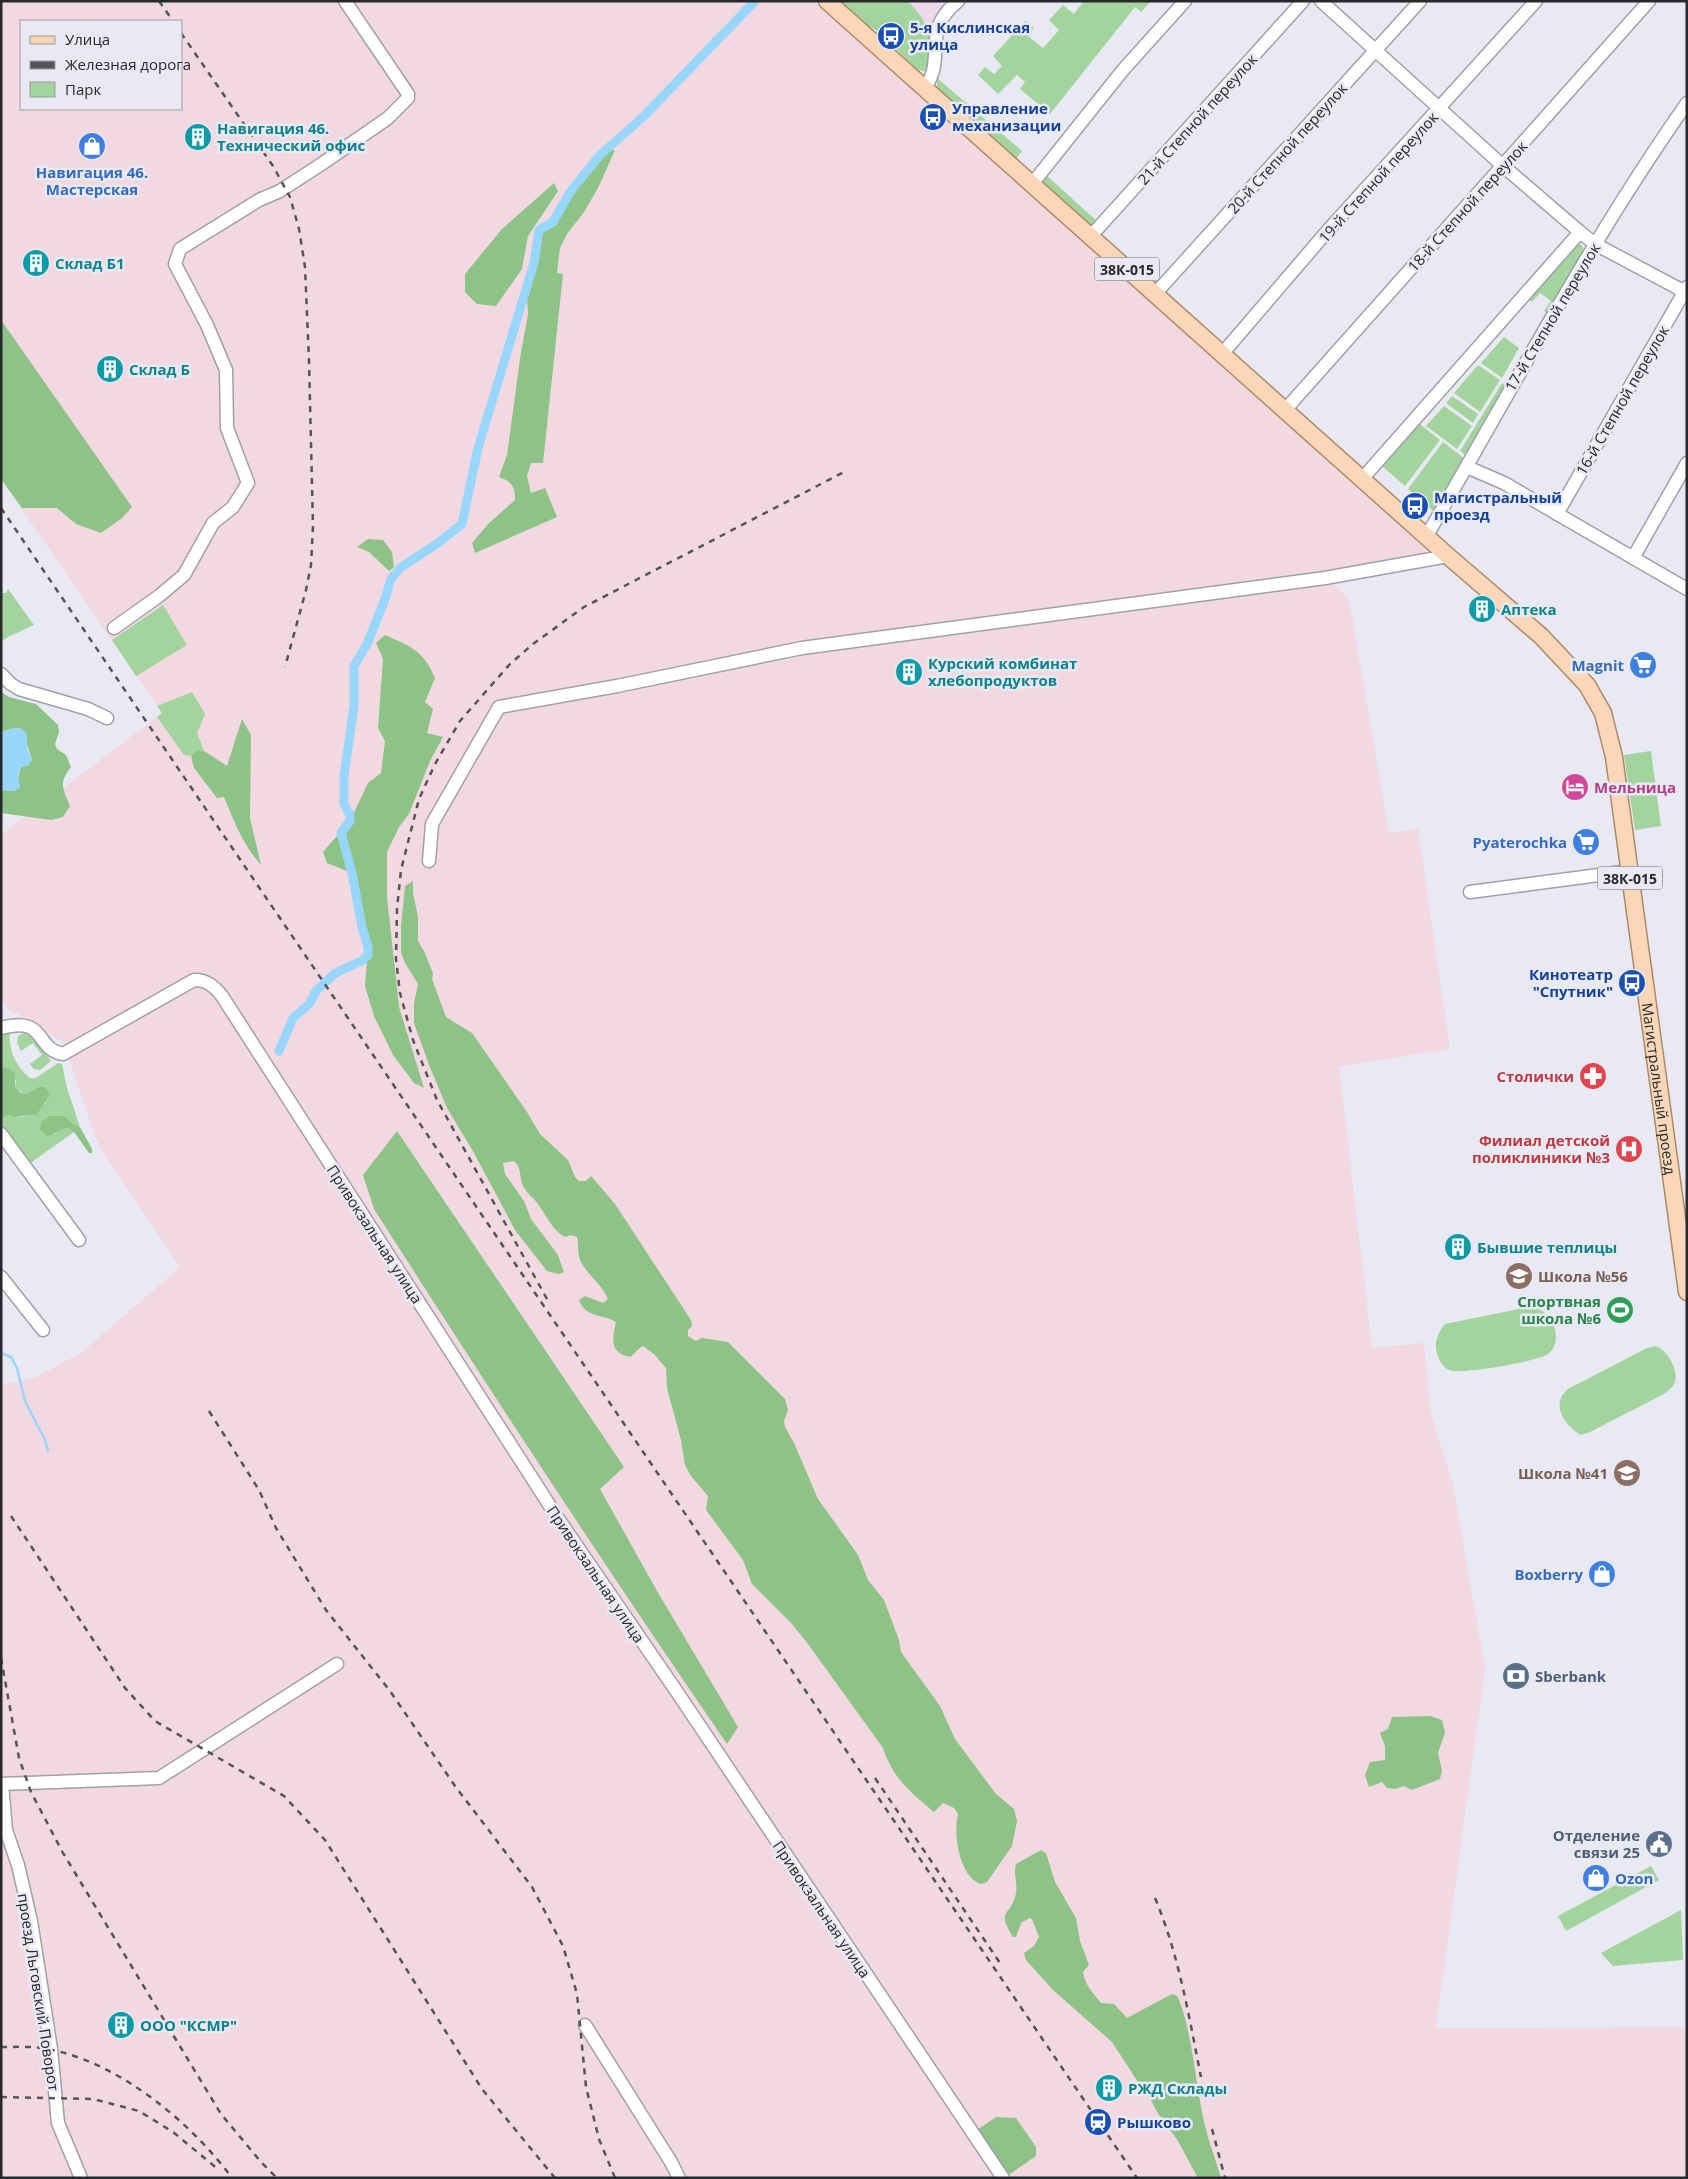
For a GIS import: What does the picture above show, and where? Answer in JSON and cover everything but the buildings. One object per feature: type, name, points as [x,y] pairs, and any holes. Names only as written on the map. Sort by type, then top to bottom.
[{"type":"main road","name":"Магистральный проезд","points":[[827,1],[1448,556],[1541,636],[1573,668],[1597,700],[1603,713],[1614,757],[1687,1292]]},
{"type":"street","points":[[114,628],[160,596],[184,575],[213,522],[233,507],[248,483],[227,428],[226,370],[207,325],[175,264],[180,249],[259,200],[280,191],[315,168],[388,118],[408,98],[408,94],[345,1]]},
{"type":"street","points":[[924,89],[930,81],[935,66],[937,27],[958,1]]},
{"type":"street","points":[[1032,184],[1123,70],[1185,1]]},
{"type":"street","name":"21-й Степной переулок","points":[[1090,237],[1303,1]]},
{"type":"street","points":[[1322,1],[1503,166],[1595,244],[1686,291]]},
{"type":"street","name":"20-й Степной переулок","points":[[1155,294],[1420,1]]},
{"type":"street","name":"19-й Степной переулок","points":[[1222,354],[1330,228],[1536,1]]},
{"type":"street","name":"18-й Степной переулок","points":[[1286,410],[1649,1]]},
{"type":"street","name":"17-й Степной переулок","points":[[1426,536],[1595,244],[1687,103]]},
{"type":"street","name":"17-й Степной переулок","points":[[1362,479],[1580,232]]},
{"type":"street","name":"16-й Степной переулок","points":[[1557,514],[1686,291]]},
{"type":"street","points":[[1633,558],[1687,464]]},
{"type":"street","points":[[1467,467],[1504,483],[1687,588]]},
{"type":"street","points":[[429,861],[432,824],[499,707],[617,686],[802,648],[1316,579],[1448,556]]},
{"type":"street","points":[[1,674],[19,689],[88,709],[107,718]]},
{"type":"street","points":[[1470,892],[1630,871]]},
{"type":"street","name":"Привокзальная улица","points":[[1,1028],[18,1024],[30,1027],[54,1051],[63,1054],[82,1045],[188,982],[194,980],[205,981],[213,986],[222,996],[558,1520],[677,1692],[1003,2178]]},
{"type":"street","points":[[1,1134],[79,1240]]},
{"type":"street","points":[[1,1277],[43,1330]]},
{"type":"street","name":"проезд Льговский Поворот","points":[[81,2178],[58,2123],[51,2050],[31,1921],[18,1865],[6,1830],[1,1784],[159,1778],[337,1664]]},
{"type":"street","points":[[585,2025],[679,2178]]},
{"type":"shaded area","points":[[1,1],[814,1],[1436,559],[1326,578],[1349,599],[1389,833],[1418,829],[1450,1049],[1339,1067],[1372,1348],[1424,1343],[1431,1414],[1453,1485],[1485,1668],[1436,2028],[1687,2027],[1687,2178],[1,2178],[1,1386],[36,1377],[81,1353],[180,1267],[99,1147],[63,1042],[7,1008],[1,997],[1,835],[162,713],[1,479]]},
{"type":"shaded area","points":[[899,1],[963,1],[923,32]]},
{"type":"green space","points":[[837,1],[908,1],[926,25],[930,39],[929,68],[924,71],[918,70],[876,30],[853,16]]},
{"type":"green space","points":[[1084,1],[1151,1],[1141,12],[1135,7],[1050,114],[1020,89],[1025,82],[1017,75],[998,94],[978,75],[985,67],[994,74],[1002,66],[993,56],[1025,21],[1034,28],[1028,36],[1043,48],[1059,30],[1049,20],[1063,5],[1074,14]]},
{"type":"green space","points":[[937,78],[1022,151],[1015,160],[937,90]]},
{"type":"green space","points":[[610,150],[615,150],[598,188],[584,212],[567,234],[560,248],[557,273],[563,274],[543,463],[531,463],[527,476],[531,493],[545,488],[557,517],[475,553],[472,543],[488,524],[515,500],[512,485],[499,477],[507,455],[528,314],[527,298],[539,230],[553,222],[570,192]]},
{"type":"green space","points":[[1046,175],[1099,223],[1092,227],[1042,183]]},
{"type":"green space","points":[[554,183],[558,191],[528,236],[522,269],[496,306],[477,304],[465,292],[465,274],[502,229]]},
{"type":"green space","points":[[1577,242],[1583,247],[1583,255],[1549,315],[1544,311],[1551,301],[1540,293],[1532,302],[1526,297]]},
{"type":"green space","points":[[1,320],[132,507],[122,518],[101,533],[76,524],[57,508],[22,508],[1,479]]},
{"type":"green space","points":[[1504,337],[1519,348],[1502,378],[1481,363]]},
{"type":"green space","points":[[1478,365],[1500,380],[1480,412],[1454,393]]},
{"type":"green space","points":[[1502,383],[1507,386],[1467,456],[1460,451]]},
{"type":"green space","points":[[1452,396],[1478,414],[1473,423],[1446,403]]},
{"type":"green space","points":[[1444,406],[1472,426],[1457,449],[1426,426]]},
{"type":"green space","points":[[1416,421],[1440,440],[1405,486],[1383,467],[1380,462]]},
{"type":"green space","points":[[1443,442],[1465,459],[1436,513],[1408,489]]},
{"type":"green space","points":[[368,539],[383,540],[392,552],[394,567],[389,571],[369,552],[357,547]]},
{"type":"green space","points":[[8,589],[34,625],[1,642],[1,593],[6,593]]},
{"type":"green space","points":[[163,605],[187,645],[136,676],[112,640]]},
{"type":"green space","points":[[385,635],[415,650],[431,669],[435,678],[425,702],[433,709],[427,733],[443,737],[430,761],[409,814],[399,827],[387,852],[387,897],[399,1007],[424,1088],[414,1083],[393,1055],[374,1016],[365,986],[368,947],[362,927],[352,873],[327,863],[323,852],[350,821],[368,783],[381,773],[385,741],[378,728],[383,659],[376,643]]},
{"type":"green space","points":[[1,692],[9,697],[36,704],[58,725],[59,732],[55,744],[57,749],[66,755],[71,767],[63,782],[70,806],[63,817],[51,820],[1,813],[1,790],[14,791],[21,767],[32,760],[22,729],[15,728],[1,732]]},
{"type":"green space","points":[[192,692],[205,714],[197,733],[204,751],[197,750],[191,756],[184,755],[157,717],[162,713],[157,706]]},
{"type":"green space","points":[[242,719],[251,735],[250,818],[261,865],[244,841],[224,797],[217,798],[194,768],[191,756],[197,750],[204,751],[227,766]]},
{"type":"green space","points":[[1651,751],[1661,826],[1635,830],[1624,755]]},
{"type":"green space","points":[[413,881],[413,893],[418,917],[418,941],[433,973],[432,979],[446,1017],[472,1033],[527,1112],[540,1134],[568,1160],[575,1177],[579,1181],[586,1181],[591,1176],[615,1204],[691,1320],[692,1326],[688,1330],[688,1336],[696,1341],[702,1338],[728,1342],[785,1399],[788,1410],[784,1421],[785,1427],[794,1443],[818,1499],[858,1555],[868,1580],[884,1600],[899,1640],[901,1652],[940,1706],[955,1739],[996,1794],[1014,1809],[1017,1821],[1012,1846],[987,1882],[981,1884],[973,1880],[967,1873],[959,1854],[956,1832],[958,1814],[954,1808],[943,1803],[934,1812],[903,1784],[887,1759],[883,1748],[808,1644],[792,1624],[752,1584],[743,1560],[706,1510],[708,1496],[691,1476],[685,1465],[681,1440],[667,1388],[666,1368],[654,1354],[643,1346],[630,1357],[618,1352],[613,1339],[616,1322],[591,1313],[582,1306],[579,1300],[585,1296],[603,1303],[608,1299],[580,1260],[577,1237],[571,1235],[565,1237],[553,1226],[525,1189],[517,1164],[514,1161],[503,1163],[505,1174],[524,1201],[531,1219],[558,1255],[564,1272],[559,1274],[547,1271],[515,1230],[474,1153],[447,1108],[414,1023],[414,1003],[418,984],[405,963],[401,952],[401,926],[405,886]]},
{"type":"green space","points":[[10,1032],[10,1045],[14,1058],[30,1078],[36,1078],[58,1063],[62,1064],[67,1088],[80,1127],[73,1124],[65,1116],[54,1135],[60,1129],[68,1128],[74,1132],[29,1164],[1,1127],[1,1119],[9,1115],[15,1117],[25,1116],[46,1103],[18,1090],[15,1087],[16,1081],[1,1068],[1,1034]]},
{"type":"green space","points":[[24,1033],[30,1036],[51,1061],[40,1070],[34,1069],[30,1064],[42,1055],[33,1043],[21,1051],[17,1043],[18,1036]]},
{"type":"green space","points":[[1,1068],[9,1068],[15,1074],[15,1087],[21,1093],[28,1094],[39,1087],[45,1087],[50,1095],[37,1114],[15,1117],[9,1115],[1,1119]]},
{"type":"green space","points":[[49,1116],[65,1116],[73,1124],[80,1127],[92,1149],[92,1153],[89,1153],[74,1132],[68,1128],[47,1136],[40,1130],[41,1122]]},
{"type":"green space","points":[[397,1131],[624,1467],[600,1489],[657,1591],[738,1727],[727,1744],[548,1478],[374,1209],[363,1175]]},
{"type":"green space","points":[[1524,1308],[1534,1308],[1542,1311],[1552,1321],[1556,1335],[1553,1349],[1548,1354],[1502,1366],[1461,1371],[1453,1371],[1441,1363],[1436,1345],[1439,1332],[1445,1324]]},
{"type":"green space","points":[[1656,1346],[1668,1356],[1674,1366],[1675,1382],[1669,1390],[1590,1432],[1581,1435],[1568,1425],[1562,1415],[1560,1404],[1562,1397],[1568,1389],[1647,1348]]},
{"type":"green space","points":[[1430,1716],[1442,1720],[1445,1733],[1438,1753],[1442,1770],[1440,1779],[1412,1790],[1404,1786],[1395,1789],[1387,1788],[1382,1782],[1369,1787],[1365,1775],[1370,1762],[1385,1760],[1385,1746],[1380,1733],[1388,1729],[1392,1717]]},
{"type":"green space","points":[[1041,1850],[1046,1853],[1055,1882],[1076,1918],[1080,1941],[1089,1965],[1083,1972],[1084,1977],[1090,1989],[1101,2003],[1114,2004],[1127,2018],[1170,1995],[1173,1994],[1178,1997],[1190,2038],[1205,2125],[1221,2178],[1198,2178],[1178,2141],[1157,2112],[1145,2088],[1138,2082],[1112,2042],[1053,1990],[1026,1960],[1024,1953],[1034,1946],[1039,1937],[1032,1919],[1029,1918],[1021,1923],[1016,1937],[1013,1937],[1008,1928],[1005,1917],[1016,1893],[1016,1864]]},
{"type":"green space","points":[[1651,1866],[1659,1880],[1566,1931],[1558,1916]]},
{"type":"green space","points":[[1681,1910],[1683,1960],[1613,1966],[1601,1953]]},
{"type":"green space","points":[[996,2117],[1016,2118],[1036,2147],[1036,2156],[1010,2174],[1006,2172],[977,2130]]},
{"type":"water","points":[[15,728],[22,729],[27,734],[27,748],[32,760],[28,766],[21,767],[18,774],[20,788],[14,791],[1,790],[1,732]]},
{"type":"waterway","points":[[279,1051],[293,1018],[310,1003],[316,991],[334,974],[363,960],[368,955],[368,947],[362,927],[352,873],[341,833],[350,821],[350,815],[344,804],[344,776],[354,706],[354,666],[367,644],[391,579],[400,568],[438,543],[462,524],[478,448],[534,263],[539,230],[553,222],[570,192],[600,155],[643,117],[755,1]]},
{"type":"waterway","points":[[1,1353],[11,1357],[17,1368],[25,1401],[45,1440],[48,1451]]},
{"type":"railway","points":[[159,1],[172,20]]},
{"type":"railway","points":[[182,34],[273,166],[290,197],[299,229],[305,267],[313,526],[311,565],[285,667]]},
{"type":"railway","points":[[547,1299],[437,1100],[413,1040],[400,993],[396,959],[397,909],[401,870],[419,799],[435,764],[460,721],[510,664],[533,644],[584,607],[846,471]]},
{"type":"railway","points":[[1,508],[1137,2178]]},
{"type":"railway","points":[[209,1411],[259,1490],[276,1528],[326,1610],[390,1691],[455,1786],[532,1887],[563,1946],[577,1994],[586,2087],[599,2139],[615,2178]]},
{"type":"railway","points":[[11,1516],[125,1688],[155,1721],[284,1796],[325,1840],[482,2089],[555,2178]]},
{"type":"railway","points":[[1,1658],[19,1758],[31,1792],[63,1853],[221,2114],[261,2162],[277,2178]]},
{"type":"railway","points":[[875,1778],[1002,1966]]},
{"type":"railway","points":[[1155,1898],[1177,1964],[1201,2077]]},
{"type":"railway","points":[[1,2047],[47,2049],[100,2066],[125,2080],[150,2097],[196,2136],[232,2178]]},
{"type":"railway","points":[[1,2097],[93,2099],[139,2111],[173,2132],[219,2170]]},
{"type":"railway","points":[[1212,2129],[1225,2178]]},
{"type":"place","name":"5-я Кислинская улица","points":[[891,36]]},
{"type":"place","name":"Управление механизации","points":[[933,117]]},
{"type":"place","name":"Навигация 46. Технический офис","points":[[198,137]]},
{"type":"place","name":"Навигация 46. Мастерская","points":[[92,146]]},
{"type":"place","name":"Склад Б1","points":[[36,263]]},
{"type":"place","name":"Склад Б","points":[[110,369]]},
{"type":"place","name":"Магистральный проезд","points":[[1415,506]]},
{"type":"place","name":"Аптека","points":[[1482,609]]},
{"type":"place","name":"Magnit","points":[[1643,665]]},
{"type":"place","name":"Курский комбинат хлебопродуктов","points":[[909,672]]},
{"type":"place","name":"Мельница","points":[[1575,787]]},
{"type":"place","name":"Pyaterochka","points":[[1586,842]]},
{"type":"place","name":"Кинотеатр \"Спутник\"","points":[[1632,983]]},
{"type":"place","name":"Столички","points":[[1593,1076]]},
{"type":"place","name":"Филиал детской поликлиники №3","points":[[1629,1149]]},
{"type":"place","name":"Бывшие теплицы","points":[[1458,1247]]},
{"type":"place","name":"Школа №56","points":[[1519,1276]]},
{"type":"place","name":"Спортвная школа №6","points":[[1620,1310]]},
{"type":"place","name":"Школа №41","points":[[1627,1473]]},
{"type":"place","name":"Boxberry","points":[[1602,1574]]},
{"type":"place","name":"Sberbank","points":[[1516,1676]]},
{"type":"place","name":"Отделение связи 25","points":[[1659,1844]]},
{"type":"place","name":"Ozon","points":[[1596,1878]]},
{"type":"place","name":"ООО \"КСМР\"","points":[[121,2025]]},
{"type":"place","name":"РЖД Склады","points":[[1109,2088]]},
{"type":"place","name":"Рышково","points":[[1098,2122]]}]
